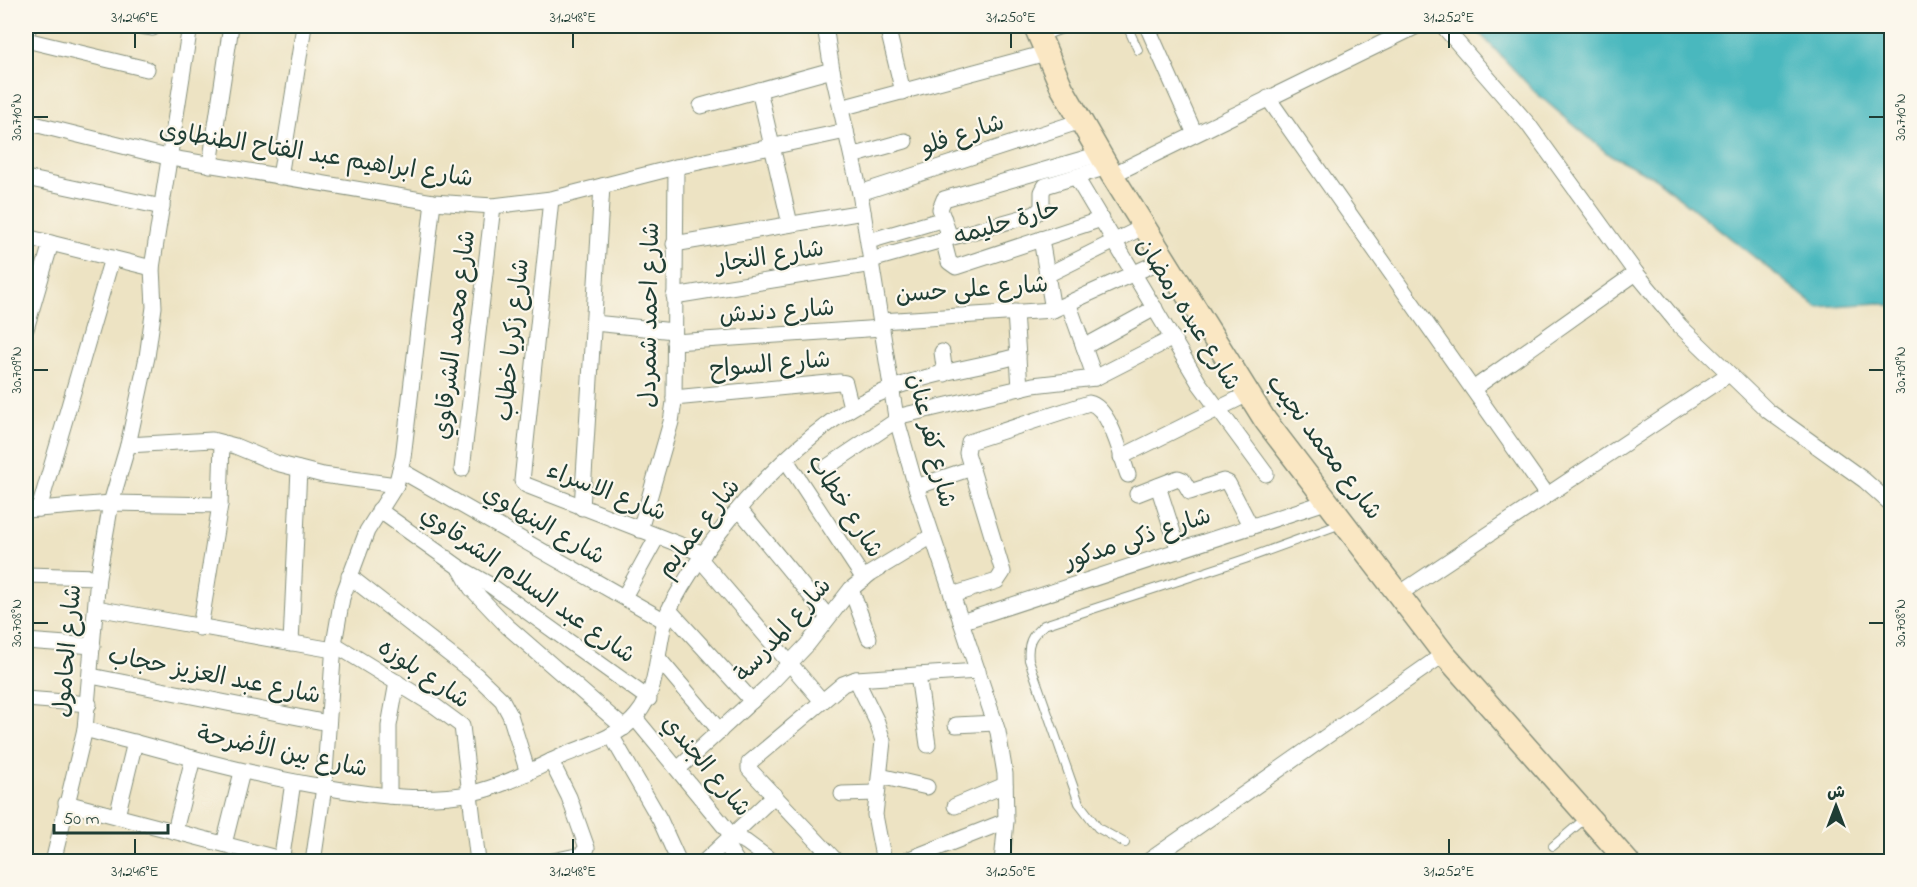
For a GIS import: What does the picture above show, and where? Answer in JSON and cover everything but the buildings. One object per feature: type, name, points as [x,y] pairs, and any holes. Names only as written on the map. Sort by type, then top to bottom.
[{"type":"street","points":[[26,33],[30,26]]},
{"type":"street","name":"شارع الحامول","points":[[53,861],[85,729],[89,704],[98,578],[111,503],[128,445],[147,357],[154,307],[152,268],[171,158],[189,26]]},
{"type":"street","points":[[210,165],[231,26]]},
{"type":"street","points":[[280,177],[304,26]]},
{"type":"street","name":"شارع كفر عنان","points":[[825,26],[832,70],[869,241],[897,419],[916,488],[995,723],[1005,785],[1006,821],[1002,861]]},
{"type":"street","points":[[887,26],[903,92]]},
{"type":"street","points":[[841,108],[903,92],[1040,38],[1060,26]]},
{"type":"street","points":[[1147,26],[1195,134]]},
{"type":"street","points":[[1076,177],[1195,134],[1417,26]]},
{"type":"street","points":[[1443,26],[1541,141],[1636,273],[1680,326],[1768,411],[1864,480],[1892,505]]},
{"type":"street","name":"شارع محمد نجيب","points":[[1040,38],[1081,121],[1106,165],[1163,260],[1265,420],[1444,654],[1628,861]]},
{"type":"street","points":[[26,40],[147,69]]},
{"type":"street","points":[[701,106],[832,70]]},
{"type":"street","points":[[759,90],[790,224]]},
{"type":"street","points":[[1268,98],[1547,495]]},
{"type":"street","name":"شارع فلو","points":[[860,193],[1081,121]]},
{"type":"street","name":"شارع ابراهيم عبد الفتاح الطنطاوى","points":[[26,122],[171,158],[433,202],[493,206],[551,199],[676,168],[846,131]]},
{"type":"street","points":[[852,156],[905,141]]},
{"type":"street","points":[[946,238],[940,208],[944,199],[1106,165]]},
{"type":"street","name":"شارع احمد شمردل","points":[[640,530],[671,422],[674,398],[676,168]]},
{"type":"street","name":"شارع عبده رمضان","points":[[1076,177],[1173,338],[1219,409],[1266,474]]},
{"type":"street","name":"شارع النجار","points":[[674,296],[872,262],[946,238],[1040,212],[1045,186],[1076,177]]},
{"type":"street","points":[[26,178],[162,207]]},
{"type":"street","points":[[582,508],[602,186]]},
{"type":"street","name":"شارع زكريا خطاب","points":[[526,485],[522,481],[551,199]]},
{"type":"street","points":[[313,861],[324,787],[333,647],[349,576],[379,510],[398,477],[407,429],[433,202]]},
{"type":"street","name":"شارع محمد الشرقاوي","points":[[462,469],[493,206]]},
{"type":"street","points":[[674,244],[863,212]]},
{"type":"street","points":[[869,241],[944,219]]},
{"type":"street","name":"حارة حليمه","points":[[946,238],[949,262],[956,267],[1102,219]]},
{"type":"street","points":[[1047,275],[1143,227]]},
{"type":"street","points":[[26,237],[152,268]]},
{"type":"street","points":[[1041,239],[1053,310]]},
{"type":"street","points":[[26,329],[51,243]]},
{"type":"street","points":[[112,258],[32,510],[111,503],[220,506]]},
{"type":"street","name":"شارع على حسن","points":[[882,324],[1053,310],[1163,260]]},
{"type":"street","points":[[1473,389],[1636,273]]},
{"type":"street","points":[[1069,304],[1095,378]]},
{"type":"street","points":[[1084,347],[1155,308]]},
{"type":"street","points":[[1015,312],[1020,388]]},
{"type":"street","name":"شارع دندش","points":[[594,323],[674,336],[882,324]]},
{"type":"street","points":[[827,468],[897,419],[1020,388],[1095,378],[1173,338]]},
{"type":"street","points":[[942,352],[945,375]]},
{"type":"street","name":"شارع عمايم","points":[[623,727],[649,699],[667,615],[702,557],[740,510],[786,460],[851,407],[892,388],[1018,356]]},
{"type":"street","points":[[1399,594],[1729,374]]},
{"type":"street","name":"شارع السواح","points":[[674,398],[839,382],[847,386],[851,407]]},
{"type":"street","points":[[1121,457],[1248,394]]},
{"type":"street","points":[[952,596],[997,581],[1003,572],[966,450],[969,442],[1089,403],[1104,411],[1128,475]]},
{"type":"street","points":[[128,445],[191,440],[222,443],[276,464],[323,475],[398,477]]},
{"type":"street","points":[[200,628],[220,506],[222,443]]},
{"type":"street","name":"شارع خطاب","points":[[786,460],[864,579]]},
{"type":"street","points":[[916,488],[972,468]]},
{"type":"street","points":[[291,643],[299,469]]},
{"type":"street","name":"شارع البنهاوي","points":[[398,477],[624,597],[667,615],[752,701]]},
{"type":"street","points":[[1137,494],[1180,478],[1192,492],[1220,480],[1226,482],[1251,527]]},
{"type":"street","name":"شارع الاسراء","points":[[526,485],[702,557]]},
{"type":"street","points":[[1158,486],[1179,551]]},
{"type":"street","name":"شارع ذكى مدكور","points":[[961,622],[1329,501]]},
{"type":"street","name":"شارع عبد السلام الشرقاوي","points":[[379,510],[460,568],[490,585],[649,699]]},
{"type":"street","points":[[740,510],[828,617]]},
{"type":"street","name":"شارع المدرسة","points":[[678,769],[789,664],[851,589],[932,536]]},
{"type":"street","points":[[624,597],[657,537]]},
{"type":"street","points":[[702,557],[822,701]]},
{"type":"street","points":[[460,568],[471,588],[507,626],[623,727],[679,861]]},
{"type":"street","points":[[26,574],[98,578]]},
{"type":"street","points":[[349,576],[476,675],[502,700],[510,715],[528,773]]},
{"type":"street","points":[[851,589],[869,638]]},
{"type":"street","points":[[96,608],[291,643],[333,647]]},
{"type":"street","points":[[26,641],[93,646]]},
{"type":"street","name":"شارع بلوزه","points":[[333,647],[397,682],[462,726],[472,793],[478,861]]},
{"type":"street","points":[[1147,861],[1444,654]]},
{"type":"street","points":[[659,658],[720,731]]},
{"type":"street","points":[[837,861],[749,769],[749,763],[843,684],[856,679],[978,671]]},
{"type":"street","name":"شارع عبد العزيز حجاب","points":[[91,675],[328,723]]},
{"type":"street","points":[[918,675],[928,745]]},
{"type":"street","points":[[856,679],[877,722],[883,741],[875,815],[884,861]]},
{"type":"street","points":[[388,796],[388,726],[397,682]]},
{"type":"street","points":[[26,699],[89,704]]},
{"type":"street","points":[[956,725],[995,723]]},
{"type":"street","points":[[472,793],[528,773],[623,727]]},
{"type":"street","name":"شارع الجندي","points":[[623,727],[678,769],[729,840],[746,843],[772,861]]},
{"type":"street","name":"شارع بين الأضرحة","points":[[85,729],[242,772],[293,782],[388,796],[424,798],[472,793]]},
{"type":"street","points":[[117,816],[135,742]]},
{"type":"street","points":[[175,831],[193,758]]},
{"type":"street","points":[[548,861],[585,852],[587,848],[551,761]]},
{"type":"street","points":[[224,844],[242,772]]},
{"type":"street","points":[[880,776],[927,787]]},
{"type":"street","points":[[66,803],[285,861],[293,782]]},
{"type":"street","points":[[955,806],[1005,785]]},
{"type":"street","points":[[842,794],[877,793]]},
{"type":"street","points":[[704,861],[775,795]]},
{"type":"street","points":[[902,861],[1006,821]]},
{"type":"street","points":[[729,840],[737,861]]},
{"type":"lane","points":[[1127,26],[1138,50]]},
{"type":"lane","points":[[1125,843],[1098,828],[1079,803],[1029,660],[1028,650],[1035,631],[1044,625],[1245,559],[1345,522]]},
{"type":"lane","points":[[1553,846],[1588,816]]},
{"type":"water","points":[[1473,26],[1891,26],[1891,306],[1880,303],[1817,307],[1655,178],[1607,153],[1535,92]]}]
